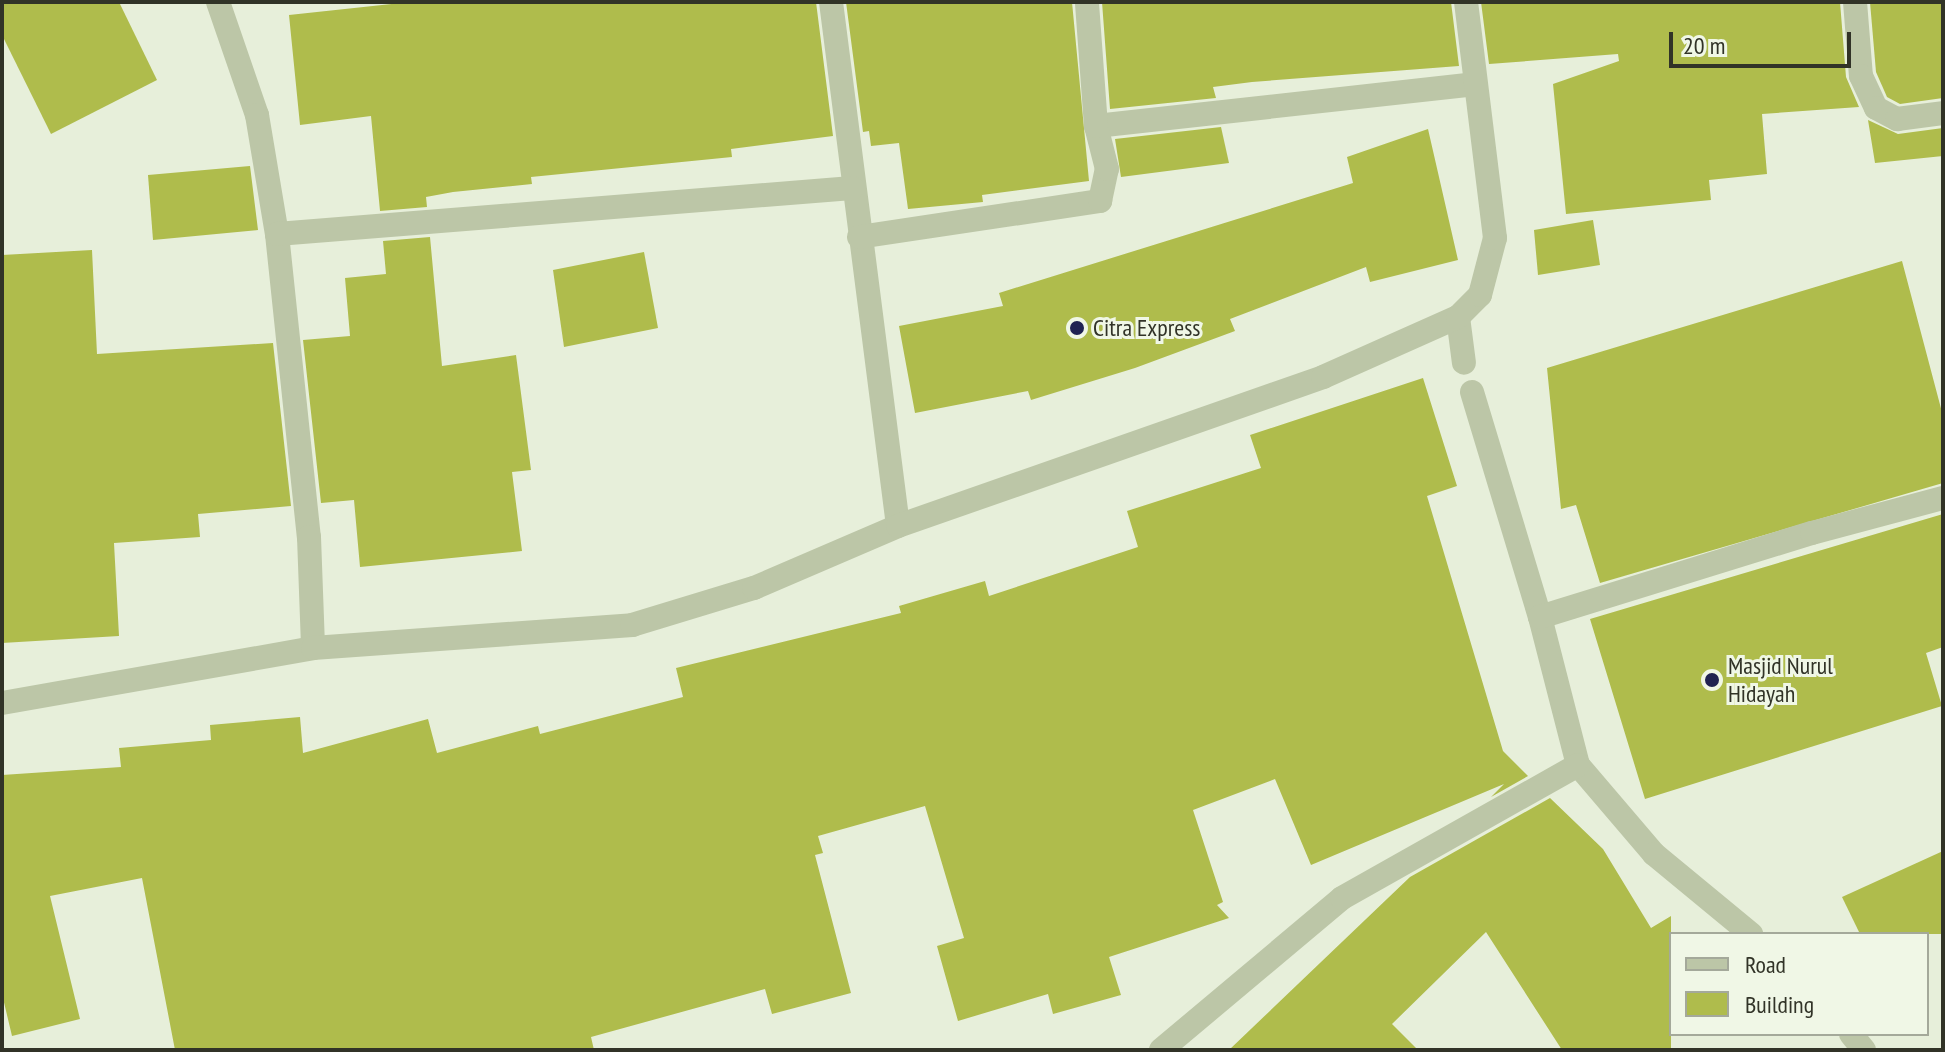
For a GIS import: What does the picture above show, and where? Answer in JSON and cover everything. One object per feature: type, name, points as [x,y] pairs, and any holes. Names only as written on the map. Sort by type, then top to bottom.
[{"type":"street","points":[[218,2],[257,115],[277,234],[308,522],[313,648]]},
{"type":"street","points":[[831,2],[852,188],[898,526]]},
{"type":"street","points":[[859,237],[1100,201],[1107,169],[1096,126],[1087,2]]},
{"type":"street","points":[[2,703],[313,648],[632,625],[754,588],[898,526],[1323,377],[1458,317],[1480,295],[1495,238],[1466,2]]},
{"type":"street","points":[[1855,2],[1861,76],[1876,108],[1897,119],[1943,113]]},
{"type":"street","points":[[1096,126],[1474,84]]},
{"type":"street","points":[[277,234],[852,188]]},
{"type":"street","points":[[1458,317],[1464,363]]},
{"type":"street","points":[[1472,392],[1540,617],[1578,765],[1654,854],[1749,932]]},
{"type":"street","points":[[1540,617],[1812,533],[1943,498]]},
{"type":"street","points":[[1161,1050],[1342,898],[1578,765]]},
{"type":"building","points":[[2,2],[119,2],[157,80],[51,134],[2,35]]},
{"type":"building","points":[[410,2],[816,2],[833,136],[731,149],[732,157],[531,177],[532,184],[453,192],[426,197],[427,207],[380,211],[371,116],[300,125],[289,15]]},
{"type":"building","points":[[846,2],[1072,2],[1089,181],[982,195],[983,202],[908,209],[899,143],[871,146],[869,131],[863,132]]},
{"type":"building","points":[[1102,2],[1451,2],[1459,66],[1252,82],[1213,87],[1216,98],[1110,109]]},
{"type":"building","points":[[1481,2],[1840,2],[1846,77],[1859,107],[1762,114],[1767,174],[1709,180],[1711,200],[1566,214],[1553,84],[1619,61],[1618,54],[1489,64]]},
{"type":"building","points":[[1870,2],[1943,2],[1943,98],[1900,104],[1887,97],[1876,72]]},
{"type":"building","points":[[1868,120],[1898,134],[1943,128],[1943,156],[1875,163]]},
{"type":"building","points":[[1221,127],[1229,163],[1121,177],[1115,139]]},
{"type":"building","points":[[1428,129],[1458,260],[1370,282],[1366,267],[1230,319],[1235,331],[1135,368],[1031,400],[1028,391],[915,413],[899,326],[1003,306],[999,293],[1353,183],[1347,157]]},
{"type":"building","points":[[250,166],[258,230],[153,240],[148,175]]},
{"type":"building","points":[[1593,220],[1600,265],[1538,275],[1534,230]]},
{"type":"building","points":[[430,237],[442,366],[516,355],[531,470],[512,472],[522,551],[360,567],[354,500],[321,503],[303,340],[350,336],[345,278],[386,274],[383,241]]},
{"type":"building","points":[[92,250],[97,354],[273,343],[291,506],[198,514],[200,537],[114,543],[119,636],[2,643],[2,255]]},
{"type":"building","points":[[644,252],[658,328],[564,347],[553,270]]},
{"type":"building","points":[[1902,261],[1943,416],[1943,483],[1600,583],[1576,505],[1561,509],[1547,368]]},
{"type":"building","points":[[1423,378],[1457,486],[1427,496],[1503,751],[1528,776],[1491,797],[1504,784],[1311,865],[1275,779],[1193,810],[1223,902],[1217,905],[1229,918],[1109,957],[1121,995],[1053,1014],[1048,994],[958,1021],[937,946],[964,938],[925,806],[818,836],[823,853],[815,855],[851,993],[772,1014],[765,989],[591,1037],[594,1050],[175,1050],[142,878],[50,896],[80,1019],[12,1036],[2,994],[2,775],[121,767],[119,748],[211,740],[210,725],[300,717],[303,753],[428,719],[437,753],[538,726],[540,734],[683,697],[676,668],[901,613],[899,606],[985,581],[989,596],[1138,547],[1127,511],[1261,468],[1250,435]]},
{"type":"building","points":[[1943,514],[1943,647],[1926,653],[1942,706],[1645,799],[1590,619]]},
{"type":"building","points":[[1550,798],[1603,849],[1651,928],[1671,916],[1671,1050],[1562,1050],[1486,932],[1392,1024],[1418,1050],[1229,1050],[1410,877]]},
{"type":"building","points":[[1943,851],[1943,934],[1859,932],[1842,897]]},
{"type":"place","name":"Citra Express","points":[[1077,328]]},
{"type":"place","name":"Masjid Nurul Hidayah","points":[[1712,680]]}]
